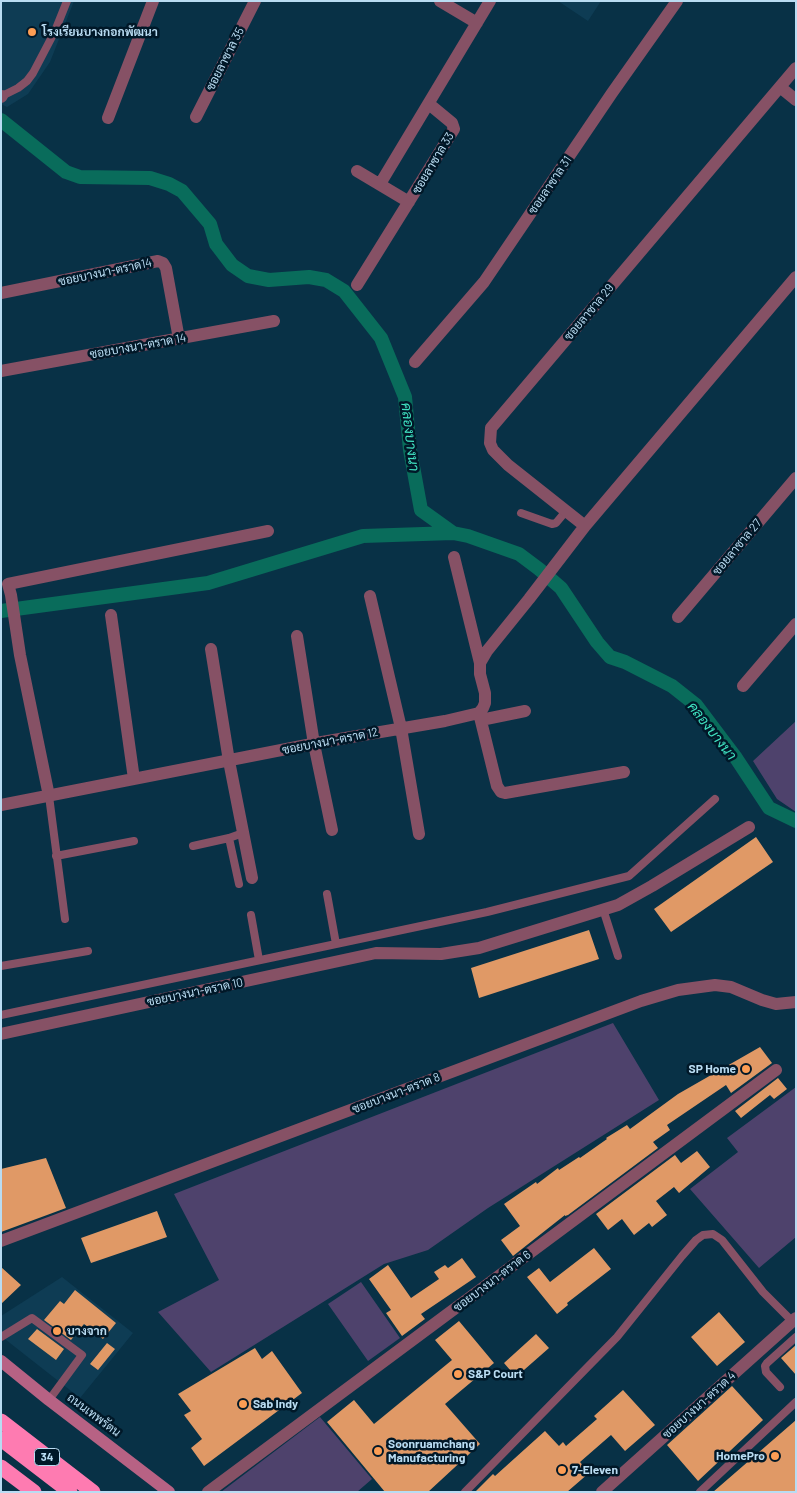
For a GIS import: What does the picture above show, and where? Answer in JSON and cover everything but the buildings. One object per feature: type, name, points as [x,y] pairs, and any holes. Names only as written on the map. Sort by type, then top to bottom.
[{"type":"highway","name":"34","points":[[1,1421],[93,1492]]},
{"type":"highway","points":[[1,1439],[70,1492]]},
{"type":"highway","points":[[1,1467],[34,1492]]},
{"type":"main road","name":"ถนนเทพรัตน","points":[[1,1361],[169,1492]]},
{"type":"main road","points":[[1,1370],[47,1398]]},
{"type":"street","points":[[108,118],[153,1]]},
{"type":"street","name":"ซอยลาซาล 35","points":[[196,117],[255,1]]},
{"type":"street","points":[[440,1],[476,23]]},
{"type":"street","points":[[380,184],[490,1]]},
{"type":"street","name":"ซอยลาซาล 31","points":[[415,362],[484,282],[612,93],[678,1]]},
{"type":"street","name":"ซอยลาซาล 29","points":[[585,526],[508,465],[493,450],[490,443],[491,428],[796,68]]},
{"type":"street","points":[[780,87],[796,100]]},
{"type":"street","name":"ซอยลาซาล 33","points":[[357,285],[454,129],[452,123],[429,104]]},
{"type":"street","name":"ซอยลาซาล 33","points":[[357,171],[409,202]]},
{"type":"street","name":"ซอยบางนา-ตราด14","points":[[1,293],[158,261],[163,263],[166,268],[179,338]]},
{"type":"street","points":[[480,663],[487,651],[530,599],[585,526],[796,277]]},
{"type":"street","name":"ซอยบางนา-ตราด 14","points":[[1,371],[274,321]]},
{"type":"street","name":"ซอยลาซาล 27","points":[[678,616],[796,478]]},
{"type":"street","points":[[49,796],[7,588],[268,531]]},
{"type":"street","points":[[454,557],[480,663],[485,703],[480,716],[497,786],[501,792],[505,793],[624,772]]},
{"type":"street","points":[[370,596],[401,728],[419,834]]},
{"type":"street","points":[[111,615],[134,779]]},
{"type":"street","points":[[743,686],[796,624]]},
{"type":"street","points":[[297,636],[314,744],[332,830]]},
{"type":"street","points":[[211,649],[229,761],[252,878]]},
{"type":"street","name":"ซอยบางนา-ตราด 12","points":[[1,806],[401,728],[525,711]]},
{"type":"street","name":"ซอยบางนา-ตราด 10","points":[[1,1034],[376,953],[441,954],[479,948],[618,905],[749,828]]},
{"type":"street","name":"ซอยบางนา-ตราด 8","points":[[1,1241],[668,993],[695,987],[731,986],[776,1004],[796,1002]]},
{"type":"street","name":"ซอยบางนา-ตราด 6","points":[[208,1492],[776,1070]]},
{"type":"street","name":"ซอยบางนา-ตราด 4","points":[[602,1492],[794,1320]]},
{"type":"lane","points":[[2,96],[18,88],[33,73],[55,32],[67,1]]},
{"type":"lane","points":[[521,513],[552,524],[556,523],[566,511]]},
{"type":"lane","points":[[49,796],[65,920]]},
{"type":"lane","points":[[1,1015],[487,912],[629,876],[715,799]]},
{"type":"lane","points":[[193,846],[228,838],[243,832]]},
{"type":"lane","points":[[228,838],[239,884]]},
{"type":"lane","points":[[56,856],[134,841]]},
{"type":"lane","points":[[326,894],[336,944]]},
{"type":"lane","points":[[603,909],[618,956]]},
{"type":"lane","points":[[251,915],[259,960]]},
{"type":"lane","points":[[1,966],[88,951]]},
{"type":"lane","points":[[465,1492],[617,1337],[676,1263],[696,1240],[703,1235],[713,1234],[722,1240],[763,1292],[794,1320]]},
{"type":"lane","points":[[1,1337],[32,1318],[82,1356],[47,1398]]},
{"type":"lane","points":[[780,1387],[766,1372],[765,1366],[796,1337]]},
{"type":"lane","points":[[700,1492],[796,1402]]},
{"type":"shaded area","name":"โรงเรียนบางกอกพัฒนา","points":[[1,1],[74,1],[50,62],[28,94],[7,107],[1,104]]},
{"type":"shaded area","points":[[558,1],[601,1],[588,21]]},
{"type":"shaded area","points":[[796,721],[796,812],[777,799],[753,761]]},
{"type":"shaded area","points":[[613,1023],[659,1100],[488,1208],[428,1250],[384,1264],[211,1372],[158,1312],[219,1280],[174,1194]]},
{"type":"shaded area","points":[[796,1087],[796,1237],[759,1268],[690,1189],[738,1152],[727,1138]]},
{"type":"shaded area","points":[[62,1277],[133,1333],[80,1398],[1,1336],[1,1316]]},
{"type":"shaded area","points":[[361,1282],[400,1338],[368,1361],[328,1304]]},
{"type":"shaded area","points":[[320,1417],[372,1479],[357,1492],[221,1492]]},
{"type":"waterway","name":"คลองบางนา","points":[[1,120],[66,172],[80,177],[150,178],[169,184],[182,191],[210,224],[216,244],[232,265],[248,276],[269,280],[309,277],[326,280],[344,291],[381,338],[405,397],[410,450],[421,510],[453,533],[468,536],[519,554],[539,569],[561,588],[597,642],[610,657],[625,662],[672,686],[696,705],[736,758],[769,808],[796,821]]},
{"type":"waterway","points":[[1,611],[208,583],[363,536],[453,533]]},
{"type":"place","name":"โรงเรียนบางกอกพัฒนา","points":[[32,32]]},
{"type":"place","name":"SP Home","points":[[746,1069]]},
{"type":"place","name":"บางจาก","points":[[57,1331]]},
{"type":"place","name":"S&P Court","points":[[458,1374]]},
{"type":"place","name":"Sab Indy","points":[[243,1404]]},
{"type":"place","name":"Soonruamchang Manufacturing","points":[[378,1451]]},
{"type":"place","name":"HomePro","points":[[775,1456]]},
{"type":"place","name":"7-Eleven","points":[[562,1470]]}]
